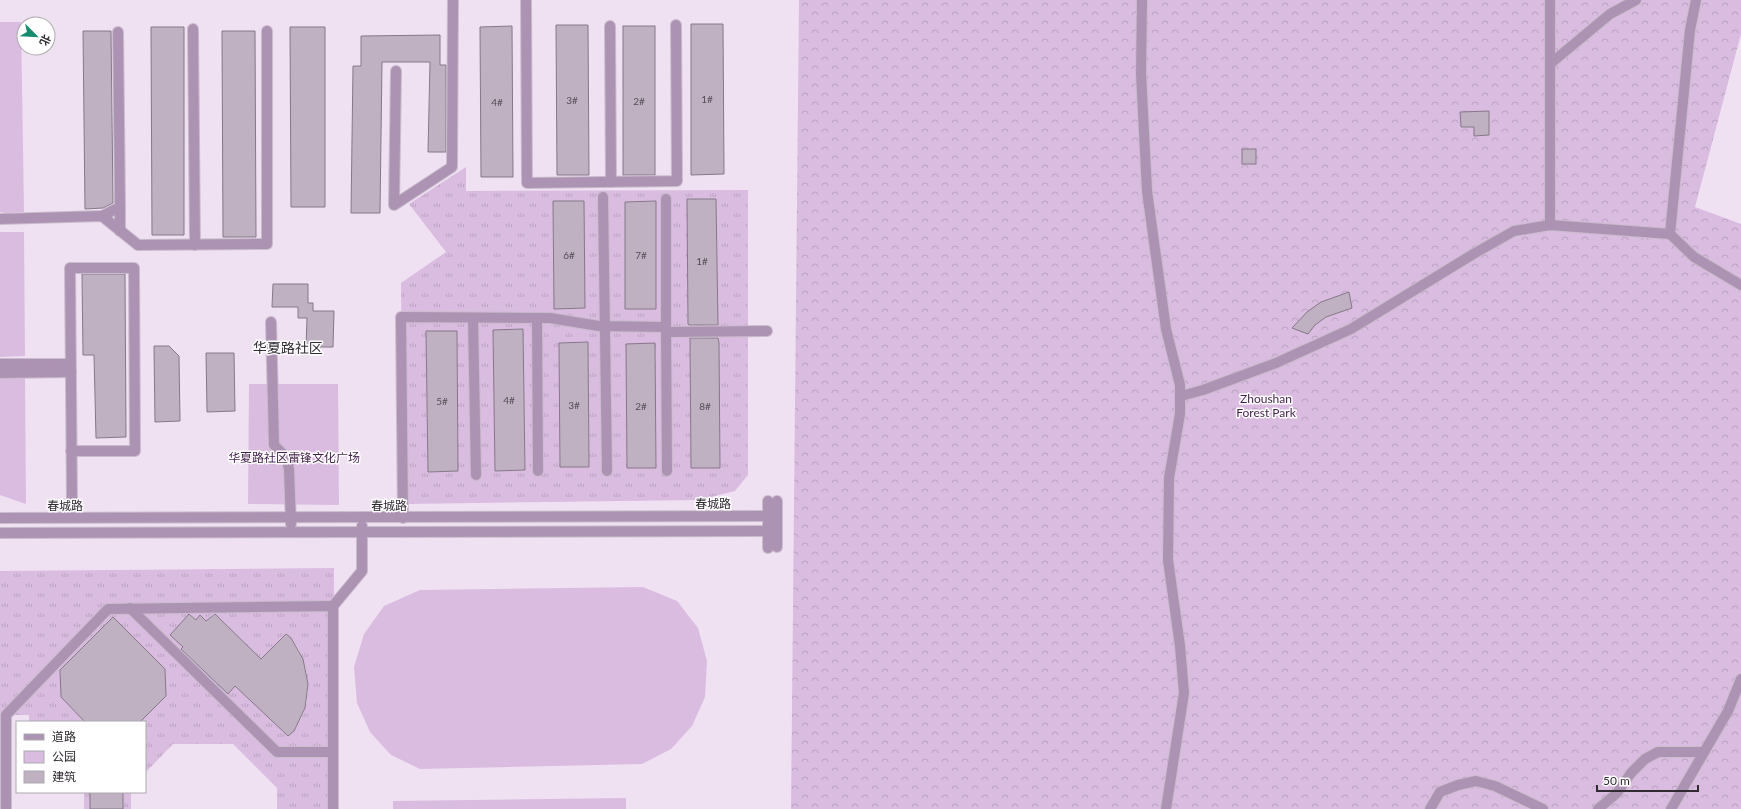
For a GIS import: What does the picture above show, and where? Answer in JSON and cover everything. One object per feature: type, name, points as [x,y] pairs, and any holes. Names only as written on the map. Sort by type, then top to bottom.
[{"type":"street","points":[[396,71],[394,204],[452,168],[453,0]]},
{"type":"street","points":[[526,0],[527,183],[677,181],[676,25]]},
{"type":"street","points":[[1142,0],[1141,73],[1147,191],[1166,328],[1180,385],[1180,414],[1169,478],[1168,560],[1180,646],[1184,693],[1166,809]]},
{"type":"street","points":[[1550,0],[1550,225]]},
{"type":"street","points":[[1550,64],[1610,14],[1636,0]]},
{"type":"street","points":[[1670,234],[1690,30],[1696,0]]},
{"type":"street","points":[[610,26],[611,182]]},
{"type":"street","points":[[193,29],[195,245]]},
{"type":"street","points":[[102,216],[138,245],[267,244],[267,31]]},
{"type":"street","points":[[118,32],[120,231]]},
{"type":"street","points":[[603,197],[607,471]]},
{"type":"street","points":[[666,199],[667,471]]},
{"type":"street","points":[[0,219],[102,216],[120,207]]},
{"type":"street","points":[[1180,396],[1203,390],[1276,363],[1351,329],[1468,257],[1514,232],[1550,225],[1670,234],[1694,257],[1741,285]]},
{"type":"street","points":[[71,451],[135,451],[134,268],[70,268],[70,368],[71,451],[72,504]]},
{"type":"street","points":[[404,518],[400,317],[550,318],[604,326],[666,330],[767,331]]},
{"type":"street","points":[[473,318],[476,475]]},
{"type":"street","points":[[537,318],[538,471]]},
{"type":"street","points":[[271,322],[274,446],[286,457],[289,469],[291,518],[290,532]]},
{"type":"street","points":[[0,364],[70,368]]},
{"type":"street","points":[[0,373],[70,368]]},
{"type":"street","points":[[772,548],[773,501]]},
{"type":"street","name":"春城路","points":[[0,518],[773,516]]},
{"type":"street","points":[[333,809],[333,606],[362,571],[362,518]]},
{"type":"street","points":[[0,533],[772,531]]},
{"type":"street","points":[[6,809],[3,794],[6,715],[108,609],[333,606]]},
{"type":"street","points":[[130,608],[277,752],[333,752]]},
{"type":"street","points":[[1672,809],[1728,711],[1741,679]]},
{"type":"street","points":[[1598,809],[1617,793],[1631,774],[1645,759],[1658,752],[1704,752]]},
{"type":"street","points":[[1430,809],[1440,792],[1458,785],[1476,781],[1495,786],[1543,809]]},
{"type":"green space","name":"Zhoushan Forest Park","points":[[799,0],[1741,0],[1741,34],[1695,207],[1741,224],[1741,809],[791,809]]},
{"type":"green space","points":[[0,22],[16,22],[16,56],[22,56],[24,212],[0,212]]},
{"type":"green space","points":[[466,167],[466,191],[748,190],[748,475],[735,491],[699,500],[403,504],[401,283],[446,252],[409,204]],"holes":[[[687,199],[716,199],[717,323]],[[553,201],[584,201],[584,308],[554,308]],[[656,201],[656,309],[626,309],[625,202]],[[493,330],[523,330],[525,470],[495,471]],[[426,331],[457,331],[458,471],[428,472]],[[588,342],[589,467],[560,467],[559,343]],[[719,343],[720,468],[691,468],[690,344]],[[626,344],[655,344],[656,468],[627,468]]]},
{"type":"green space","points":[[0,232],[24,232],[25,356],[0,357]]},
{"type":"green space","points":[[0,378],[25,378],[26,504],[0,495]]},
{"type":"green space","name":"华夏路社区雷锋文化广场","points":[[249,384],[338,384],[339,505],[248,504]]},
{"type":"green space","points":[[334,568],[333,809],[277,809],[277,788],[233,744],[173,744],[146,772],[146,721],[141,721],[166,696],[165,669],[113,617],[60,670],[61,697],[84,721],[29,721],[29,715],[0,715],[0,571]],"holes":[[[214,613],[261,659],[285,634],[298,648],[306,668],[308,689],[305,708],[294,731],[183,647],[170,635],[190,614],[196,620],[200,615],[206,621]]]},
{"type":"green space","points":[[643,587],[677,601],[698,628],[707,661],[705,697],[692,726],[671,749],[642,764],[420,769],[391,755],[370,732],[357,703],[354,667],[364,634],[384,606],[420,590]]},
{"type":"green space","points":[[84,793],[90,793],[90,809],[84,809]]},
{"type":"green space","points":[[123,793],[131,793],[131,809],[123,809]]},
{"type":"green space","points":[[626,798],[626,809],[393,809],[393,801]]},
{"type":"building","points":[[691,24],[723,24],[724,174],[691,175]]},
{"type":"building","points":[[556,25],[588,25],[589,175],[557,175]]},
{"type":"building","points":[[512,26],[513,177],[481,177],[480,27]]},
{"type":"building","points":[[623,26],[655,26],[655,175],[623,175]]},
{"type":"building","points":[[151,27],[184,27],[184,235],[152,235]]},
{"type":"building","points":[[290,27],[325,27],[325,207],[291,207]]},
{"type":"building","points":[[83,31],[111,31],[113,203],[103,208],[85,209]]},
{"type":"building","points":[[222,31],[255,31],[256,237],[223,237]]},
{"type":"building","points":[[440,35],[440,65],[446,65],[446,152],[428,152],[430,62],[382,62],[380,213],[351,213],[353,66],[361,66],[361,36]]},
{"type":"building","points":[[1489,111],[1489,135],[1474,136],[1474,127],[1461,127],[1460,112]]},
{"type":"building","points":[[1242,149],[1256,149],[1256,164],[1242,164]]},
{"type":"building","points":[[687,199],[716,199],[718,325],[688,324]]},
{"type":"building","points":[[553,201],[584,201],[585,308],[554,309]]},
{"type":"building","points":[[656,201],[656,309],[625,309],[625,202]]},
{"type":"building","points":[[82,274],[125,274],[126,437],[96,438],[94,355],[83,355]]},
{"type":"building","points":[[273,284],[308,284],[308,303],[313,303],[313,311],[334,311],[333,347],[306,347],[307,318],[298,318],[298,307],[272,307]]},
{"type":"building","points":[[1349,292],[1352,308],[1326,317],[1315,325],[1308,334],[1292,328],[1307,312],[1321,302]]},
{"type":"building","points":[[523,329],[525,470],[495,471],[493,330]]},
{"type":"building","points":[[426,331],[457,331],[458,471],[428,472]]},
{"type":"building","points":[[690,338],[718,338],[720,468],[691,468]]},
{"type":"building","points":[[588,342],[589,467],[560,467],[559,343]]},
{"type":"building","points":[[655,343],[656,468],[627,468],[626,344]]},
{"type":"building","points":[[154,346],[169,346],[179,356],[180,421],[155,422]]},
{"type":"building","points":[[206,353],[234,353],[235,411],[207,412]]},
{"type":"building","points":[[189,614],[196,620],[200,615],[206,621],[215,614],[261,659],[286,634],[291,638],[303,659],[308,684],[305,708],[294,731],[288,736],[235,686],[228,694],[181,649],[183,647],[170,635]]},
{"type":"building","points":[[113,617],[165,669],[166,696],[141,721],[84,721],[61,697],[60,670]]},
{"type":"building","points":[[90,793],[123,793],[123,809],[90,809]]},
{"type":"district","name":"华夏路社区","points":[[288,347]]}]
